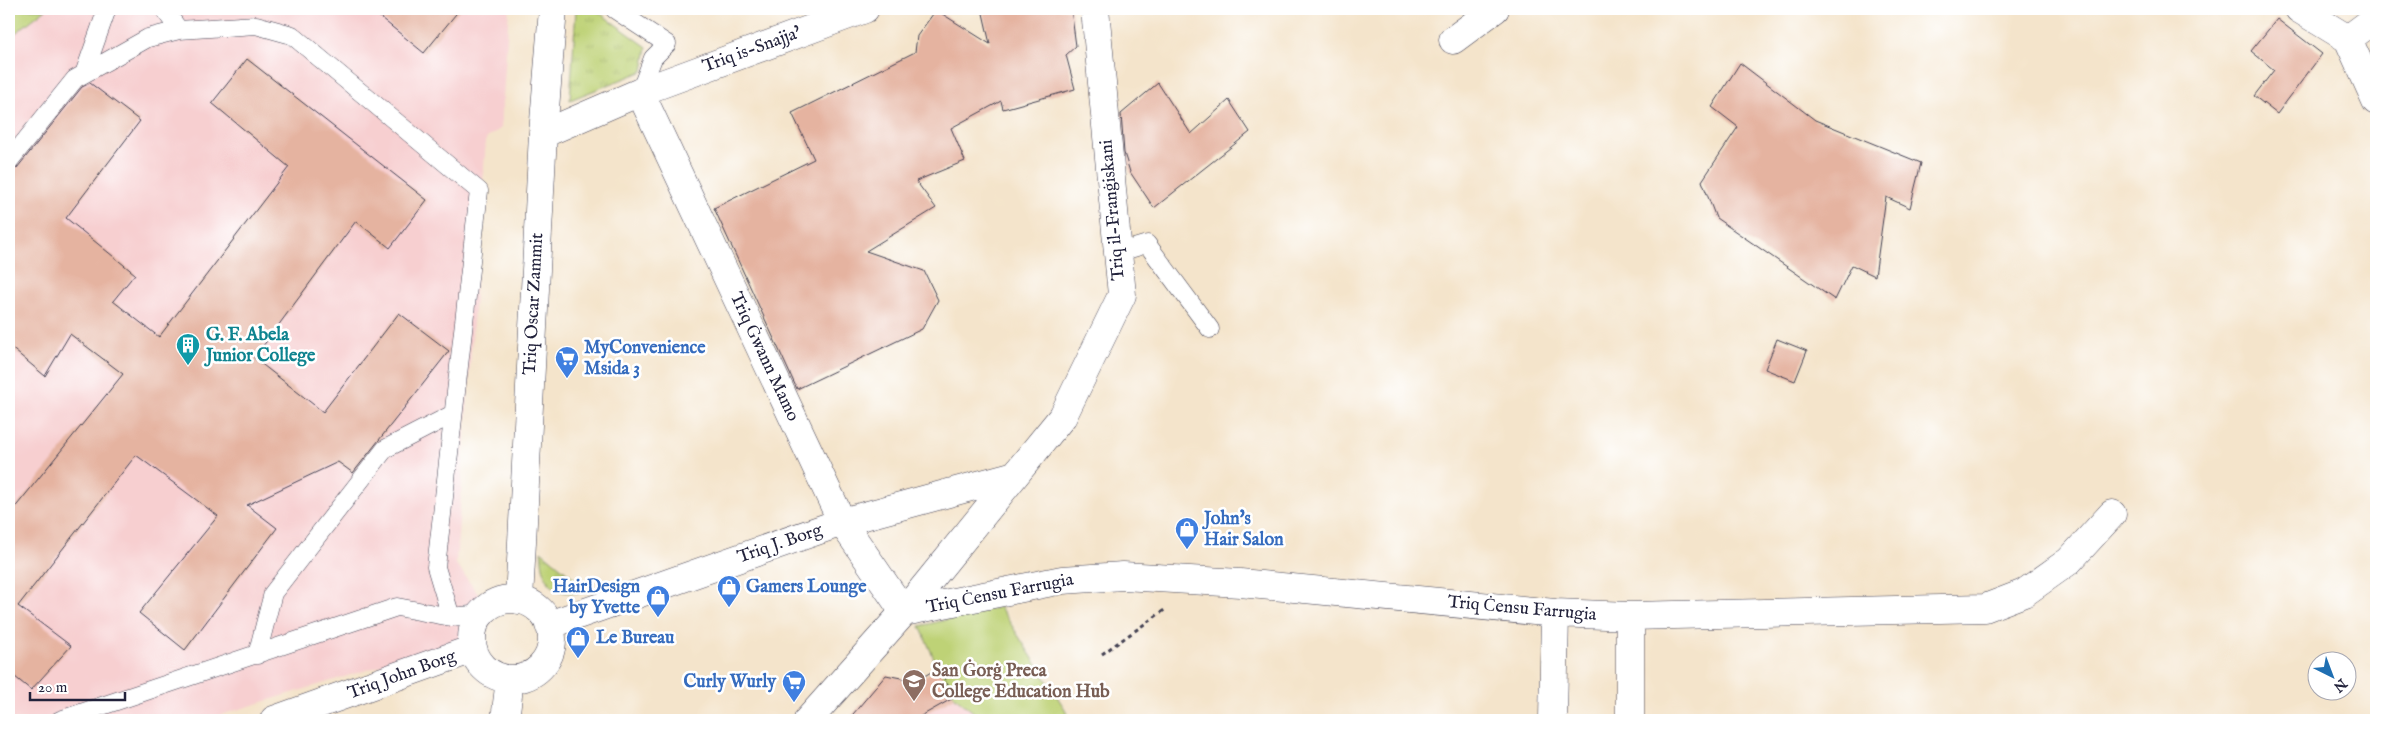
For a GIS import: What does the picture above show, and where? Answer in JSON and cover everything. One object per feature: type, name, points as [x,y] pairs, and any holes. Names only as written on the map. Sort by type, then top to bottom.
[{"type":"street","name":"Triq Oscar Zammit","points":[[519,600],[542,134],[553,9]]},
{"type":"street","name":"Triq is-Snajja'","points":[[542,134],[640,92],[865,9]]},
{"type":"street","name":"Triq il-Franġiskani","points":[[808,720],[904,612],[1063,416],[1122,295],[1094,9]]},
{"type":"street","points":[[1453,40],[1495,9]]},
{"type":"street","points":[[2299,9],[2348,39],[2376,101]]},
{"type":"street","points":[[2348,39],[2376,18]]},
{"type":"street","name":"Triq Ġwann Mamo","points":[[640,92],[842,522],[904,612]]},
{"type":"street","name":"Triq J. Borg","points":[[549,625],[842,522],[1014,475]]},
{"type":"street","name":"Triq Ċensu Farrugia","points":[[904,612],[1062,580],[1122,576],[1240,583],[1555,613],[1630,616],[1985,608],[2024,593],[2069,561],[2112,514]]},
{"type":"street","points":[[505,600],[519,600],[532,605],[542,613],[549,625],[552,638],[550,652],[543,664],[534,672],[522,678],[510,679],[498,676],[487,670],[478,661],[472,637],[475,625],[482,614],[492,605],[505,600]]},
{"type":"street","points":[[1553,720],[1555,613]]},
{"type":"street","points":[[1630,616],[1630,720]]},
{"type":"street","name":"Triq John Borg","points":[[274,720],[474,649]]},
{"type":"street","points":[[505,720],[510,679]]},
{"type":"lane","points":[[84,74],[107,9]]},
{"type":"lane","points":[[164,9],[179,30]]},
{"type":"lane","points":[[614,9],[667,44],[653,58],[640,92]]},
{"type":"lane","points":[[9,161],[74,79],[148,38],[179,30],[256,25],[292,35],[479,191],[436,567],[451,617]]},
{"type":"lane","points":[[1117,253],[1148,244],[1210,329]]},
{"type":"lane","points":[[256,654],[273,593],[385,449],[453,414]]},
{"type":"lane","points":[[60,720],[397,607],[451,617],[482,614]]},
{"type":"path","points":[[1102,654],[1206,582]]},
{"type":"shaded area","points":[[9,9],[509,9],[501,128],[486,139],[456,564],[481,598],[461,641],[204,720],[9,720]]},
{"type":"shaded area","points":[[955,697],[983,720],[848,720],[932,710]]},
{"type":"green space","points":[[9,9],[46,9],[9,38]]},
{"type":"green space","points":[[576,9],[594,9],[647,47],[643,71],[570,100]]},
{"type":"green space","points":[[541,551],[591,592],[568,593],[553,587],[548,582],[545,574]]},
{"type":"green space","points":[[1000,607],[1072,720],[983,720],[955,697],[938,668],[920,626]]},
{"type":"building","points":[[370,9],[460,9],[424,53]]},
{"type":"building","points":[[982,9],[1071,9],[1076,46],[1066,55],[1075,89],[1003,109],[1001,101],[951,128],[965,161],[916,181],[936,208],[866,251],[924,271],[938,300],[922,329],[797,389],[714,208],[814,159],[792,113],[915,52],[917,36],[936,10],[990,44]]},
{"type":"building","points":[[2277,19],[2322,54],[2277,114],[2254,96],[2274,70],[2251,51]]},
{"type":"building","name":"G. F. Abela Junior College","points":[[247,59],[427,200],[390,248],[356,221],[254,358],[323,412],[399,313],[449,351],[353,473],[338,462],[247,505],[277,528],[185,650],[139,613],[218,516],[136,455],[18,606],[71,646],[31,690],[9,672],[9,515],[123,374],[70,334],[45,376],[9,346],[9,172],[17,168],[82,87],[90,83],[140,121],[66,218],[135,274],[113,301],[159,337],[289,167],[212,103]]},
{"type":"building","points":[[1740,63],[1815,120],[1921,163],[1910,208],[1886,197],[1875,276],[1852,265],[1835,300],[1716,218],[1702,181],[1738,127],[1712,107]]},
{"type":"building","points":[[1158,83],[1191,134],[1229,100],[1250,132],[1154,208],[1130,172],[1124,153],[1121,114]]},
{"type":"building","points":[[1777,339],[1807,351],[1795,381],[1765,369]]},
{"type":"building","points":[[938,668],[955,697],[914,720],[848,720],[886,675],[916,681]]},
{"type":"place","name":"G. F. Abela Junior College","points":[[188,366]]},
{"type":"place","name":"MyConvenience Msida 3","points":[[567,379]]},
{"type":"place","name":"John's Hair Salon","points":[[1187,550]]},
{"type":"place","name":"Gamers Lounge","points":[[729,608]]},
{"type":"place","name":"HairDesign by Yvette","points":[[658,618]]},
{"type":"place","name":"Le Bureau","points":[[578,659]]},
{"type":"place","name":"San Ġorġ Preca College Education Hub","points":[[914,702]]},
{"type":"place","name":"Curly Wurly","points":[[794,703]]}]
